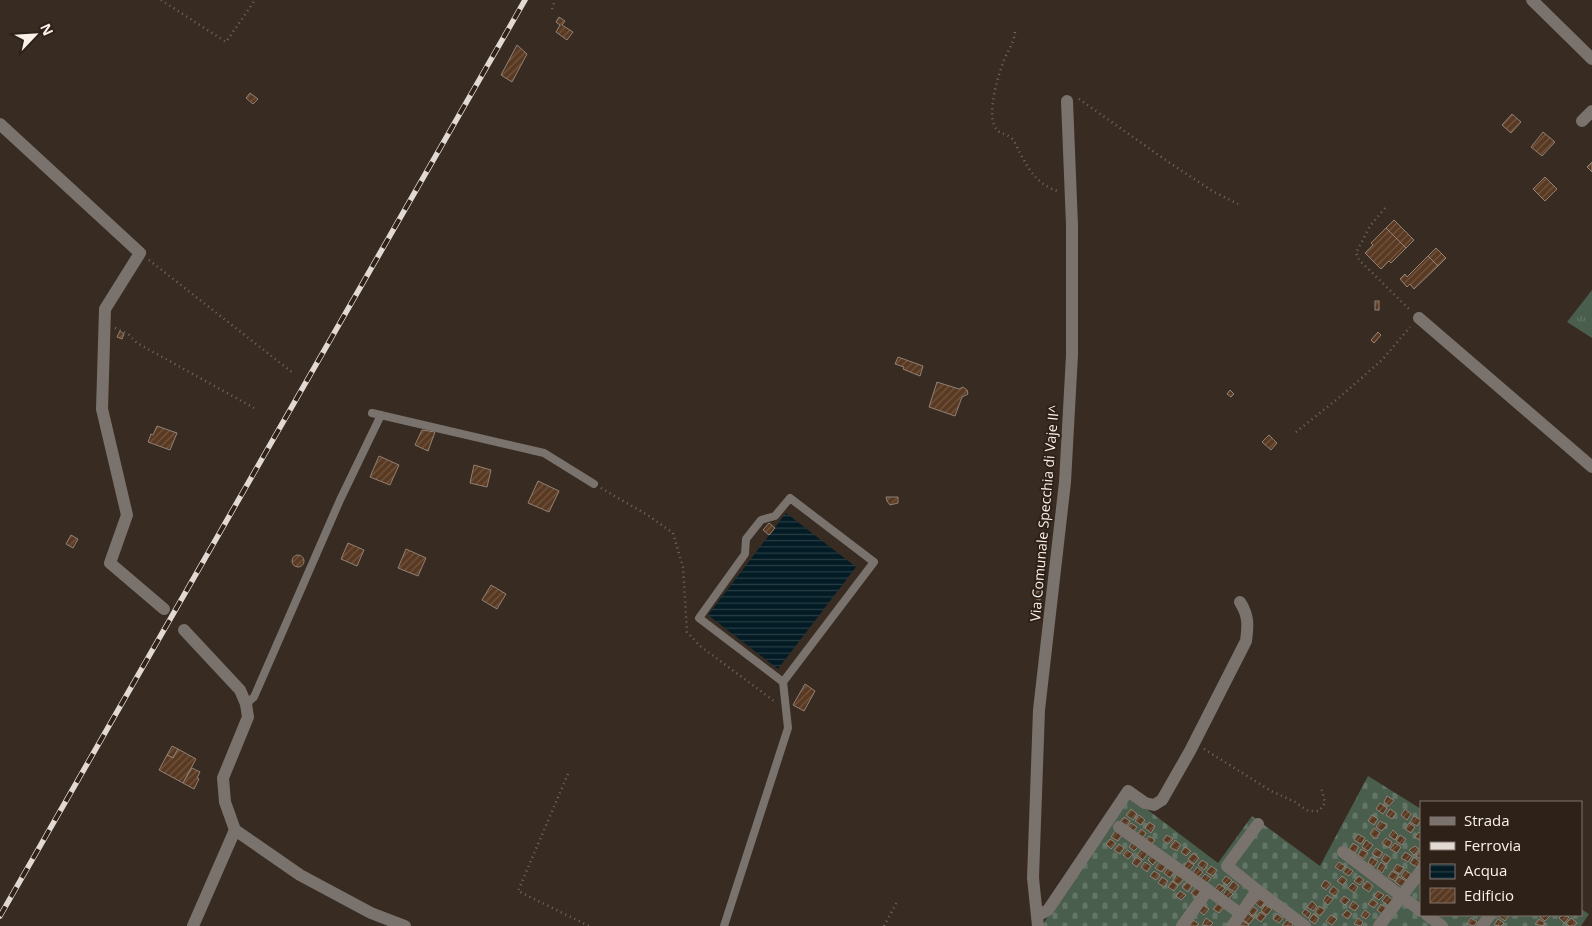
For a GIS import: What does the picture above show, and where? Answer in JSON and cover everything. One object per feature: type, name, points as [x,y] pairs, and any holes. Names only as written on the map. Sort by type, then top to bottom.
[{"type":"street","points":[[1532,0],[1592,59]]},
{"type":"street","name":"Via Comunale Specchia di Vaje II^","points":[[1038,921],[1033,878],[1039,710],[1065,482],[1072,355],[1071,193],[1067,101]]},
{"type":"street","points":[[1582,121],[1592,111]]},
{"type":"street","points":[[0,124],[140,253],[105,309],[102,409],[127,515],[110,563],[164,609]]},
{"type":"street","points":[[1419,318],[1592,467]]},
{"type":"street","points":[[1038,921],[1048,910],[1128,791],[1145,803],[1154,805],[1162,800],[1190,751],[1246,641],[1249,624],[1246,611],[1240,602]]},
{"type":"street","points":[[184,630],[240,690],[246,704],[248,717],[223,778],[225,802],[235,830],[300,875],[370,912],[405,926]]},
{"type":"street","points":[[1258,824],[1227,866],[1305,926]]},
{"type":"street","points":[[1119,827],[1241,914]]},
{"type":"street","points":[[193,926],[235,830]]},
{"type":"street","points":[[1343,852],[1420,909]]},
{"type":"street","points":[[1379,926],[1420,872]]},
{"type":"street","points":[[1182,926],[1208,890]]},
{"type":"street","points":[[1232,926],[1257,890]]},
{"type":"street","points":[[1427,916],[1442,926]]},
{"type":"lane","points":[[372,413],[544,453],[594,484]]},
{"type":"lane","points":[[246,704],[254,697],[340,500],[381,415]]},
{"type":"lane","points":[[724,926],[788,728],[783,682],[874,562],[790,498],[775,516],[761,520],[746,539],[745,554],[699,618],[783,682]]},
{"type":"path","points":[[161,0],[226,42],[255,0]]},
{"type":"path","points":[[552,9],[555,0]]},
{"type":"path","points":[[1015,32],[1014,40],[1001,69],[991,110],[994,125],[997,131],[1013,139],[1031,172],[1042,184],[1056,190],[1071,193]]},
{"type":"path","points":[[1067,101],[1071,98],[1082,101],[1167,161],[1214,192],[1238,204]]},
{"type":"path","points":[[1296,432],[1382,360],[1419,318],[1359,260],[1356,253],[1370,226],[1385,208]]},
{"type":"path","points":[[140,253],[293,373]]},
{"type":"path","points":[[104,325],[120,329],[137,343],[254,408]]},
{"type":"path","points":[[594,484],[650,516],[673,533],[683,567],[687,632],[700,646],[786,709]]},
{"type":"path","points":[[1190,751],[1204,749],[1250,780],[1308,810],[1319,811],[1325,804],[1321,788]]},
{"type":"path","points":[[568,774],[518,891],[588,926]]},
{"type":"path","points":[[884,926],[897,902]]},
{"type":"green space","points":[[1592,290],[1592,338],[1567,322]]},
{"type":"green space","points":[[1368,776],[1420,808],[1420,916],[1582,916],[1582,910],[1589,914],[1581,926],[1044,926],[1043,924],[1128,795],[1218,863],[1252,816],[1320,866]]},
{"type":"water","points":[[786,513],[856,567],[778,669],[708,615]]},
{"type":"building","points":[[559,17],[565,21],[562,25],[573,32],[567,40],[556,32],[560,25],[556,22]]},
{"type":"building","points":[[517,45],[527,54],[512,82],[501,75]]},
{"type":"building","points":[[250,93],[258,99],[253,104],[246,98]]},
{"type":"building","points":[[1512,114],[1521,122],[1511,133],[1502,125]]},
{"type":"building","points":[[1543,132],[1555,142],[1542,156],[1531,147]]},
{"type":"building","points":[[1592,162],[1592,172],[1587,167]]},
{"type":"building","points":[[1545,177],[1557,189],[1545,201],[1533,189]]},
{"type":"building","points":[[1394,220],[1414,240],[1406,248],[1386,228]]},
{"type":"building","points":[[1386,228],[1406,248],[1391,263],[1389,261],[1381,269],[1365,253],[1373,245],[1371,243]]},
{"type":"building","points":[[1436,248],[1446,258],[1438,266],[1428,256]]},
{"type":"building","points":[[1428,256],[1438,266],[1414,289],[1410,284],[1407,287],[1400,279],[1405,274],[1407,277]]},
{"type":"building","points":[[1375,301],[1379,301],[1379,310],[1375,310]]},
{"type":"building","points":[[120,331],[124,334],[122,339],[117,337]]},
{"type":"building","points":[[1378,332],[1381,335],[1374,343],[1371,340]]},
{"type":"building","points":[[898,357],[923,366],[920,376],[895,364]]},
{"type":"building","points":[[937,382],[959,389],[963,387],[967,390],[968,394],[962,397],[955,416],[929,407]]},
{"type":"building","points":[[1230,390],[1234,394],[1231,397],[1227,394]]},
{"type":"building","points":[[157,426],[177,433],[170,450],[148,442]]},
{"type":"building","points":[[422,430],[435,432],[428,451],[415,445]]},
{"type":"building","points":[[1269,435],[1277,443],[1271,450],[1262,442]]},
{"type":"building","points":[[379,456],[399,465],[390,485],[370,477]]},
{"type":"building","points":[[474,465],[491,470],[487,487],[470,483]]},
{"type":"building","points":[[538,481],[559,491],[549,512],[528,503]]},
{"type":"building","points":[[886,497],[898,497],[898,503],[890,505]]},
{"type":"building","points":[[769,523],[775,528],[769,535],[763,530]]},
{"type":"building","points":[[71,535],[78,539],[73,548],[66,544]]},
{"type":"building","points":[[348,543],[364,550],[357,566],[341,559]]},
{"type":"building","points":[[406,549],[426,558],[418,576],[398,568]]},
{"type":"building","points":[[298,555],[304,561],[298,567],[292,561]]},
{"type":"building","points":[[491,585],[506,594],[497,609],[482,600]]},
{"type":"building","points":[[1037,591],[1041,592],[1040,600],[1036,599]]},
{"type":"building","points":[[805,684],[815,691],[804,711],[793,705]]},
{"type":"building","points":[[172,746],[178,749],[173,758],[167,755]]},
{"type":"building","points":[[178,749],[196,759],[183,783],[159,770],[167,755],[173,758]]},
{"type":"building","points":[[192,768],[200,772],[194,789],[183,783]]},
{"type":"building","points":[[1387,796],[1394,800],[1389,806],[1384,802]]},
{"type":"building","points":[[1380,803],[1387,808],[1383,814],[1376,809]]},
{"type":"building","points":[[1131,809],[1137,814],[1133,820],[1126,815]]},
{"type":"building","points":[[1390,809],[1396,813],[1392,819],[1386,815]]},
{"type":"building","points":[[1405,809],[1411,814],[1407,820],[1401,815]]},
{"type":"building","points":[[1139,815],[1145,820],[1141,825],[1135,821]]},
{"type":"building","points":[[1372,815],[1378,819],[1374,825],[1368,821]]},
{"type":"building","points":[[1414,816],[1420,819],[1417,826],[1410,822]]},
{"type":"building","points":[[1124,817],[1130,821],[1126,827],[1120,822]]},
{"type":"building","points":[[1380,821],[1387,825],[1382,831],[1376,827]]},
{"type":"building","points":[[1149,822],[1155,826],[1151,833],[1145,828]]},
{"type":"building","points":[[1131,823],[1137,827],[1132,833],[1127,828]]},
{"type":"building","points":[[1409,823],[1415,827],[1411,833],[1405,829]]},
{"type":"building","points":[[1374,828],[1380,833],[1376,839],[1370,834]]},
{"type":"building","points":[[1141,829],[1146,833],[1142,839],[1137,835]]},
{"type":"building","points":[[1116,830],[1122,835],[1118,841],[1111,837]]},
{"type":"building","points":[[1393,830],[1398,835],[1395,840],[1389,836]]},
{"type":"building","points":[[1419,832],[1420,832],[1420,840],[1415,837]]},
{"type":"building","points":[[1358,834],[1365,838],[1361,844],[1354,840]]},
{"type":"building","points":[[1167,835],[1173,839],[1168,844],[1163,840]]},
{"type":"building","points":[[1400,835],[1406,839],[1402,845],[1396,841]]},
{"type":"building","points":[[1149,836],[1155,840],[1150,846],[1145,841]]},
{"type":"building","points":[[1386,838],[1392,842],[1389,848],[1382,843]]},
{"type":"building","points":[[1110,839],[1116,843],[1111,849],[1106,844]]},
{"type":"building","points":[[1175,840],[1181,845],[1177,851],[1170,847]]},
{"type":"building","points":[[1366,840],[1373,845],[1368,851],[1362,847]]},
{"type":"building","points":[[1133,842],[1139,846],[1134,851],[1129,847]]},
{"type":"building","points":[[1353,843],[1359,847],[1355,853],[1349,849]]},
{"type":"building","points":[[1395,843],[1401,847],[1397,853],[1390,849]]},
{"type":"building","points":[[1119,844],[1124,848],[1120,854],[1114,850]]},
{"type":"building","points":[[1415,846],[1419,849],[1414,855],[1409,850]]},
{"type":"building","points":[[1185,847],[1191,851],[1186,856],[1181,852]]},
{"type":"building","points":[[1376,848],[1383,853],[1379,858],[1372,854]]},
{"type":"building","points":[[1142,849],[1148,853],[1143,860],[1137,855]]},
{"type":"building","points":[[1361,849],[1368,853],[1364,859],[1358,855]]},
{"type":"building","points":[[1127,850],[1133,854],[1128,859],[1123,855]]},
{"type":"building","points":[[1420,850],[1420,858],[1416,856]]},
{"type":"building","points":[[1405,852],[1412,856],[1408,862],[1401,858]]},
{"type":"building","points":[[1193,853],[1199,858],[1194,864],[1188,859]]},
{"type":"building","points":[[1385,854],[1391,858],[1387,864],[1381,860]]},
{"type":"building","points":[[1152,855],[1158,859],[1153,865],[1148,860]]},
{"type":"building","points":[[1136,857],[1142,861],[1137,867],[1132,863]]},
{"type":"building","points":[[1371,857],[1378,861],[1374,867],[1368,863]]},
{"type":"building","points":[[1414,857],[1420,862],[1417,867],[1410,863]]},
{"type":"building","points":[[1202,860],[1208,864],[1204,870],[1198,865]]},
{"type":"building","points":[[1188,861],[1194,865],[1189,871],[1184,866]]},
{"type":"building","points":[[1145,862],[1151,866],[1147,872],[1141,867]]},
{"type":"building","points":[[1160,862],[1166,866],[1162,872],[1155,868]]},
{"type":"building","points":[[1339,862],[1345,866],[1341,871],[1335,867]]},
{"type":"building","points":[[1381,862],[1386,866],[1382,873],[1377,869]]},
{"type":"building","points":[[1397,864],[1404,868],[1400,874],[1393,870]]},
{"type":"building","points":[[1211,866],[1217,870],[1213,876],[1206,872]]},
{"type":"building","points":[[1197,867],[1203,872],[1198,877],[1193,873]]},
{"type":"building","points":[[1347,867],[1353,871],[1349,876],[1343,872]]},
{"type":"building","points":[[1168,868],[1174,872],[1170,878],[1164,873]]},
{"type":"building","points":[[1405,870],[1411,874],[1407,880],[1401,876]]},
{"type":"building","points":[[1154,871],[1160,875],[1156,880],[1150,876]]},
{"type":"building","points":[[1392,871],[1399,875],[1395,881],[1388,877]]},
{"type":"building","points":[[1177,874],[1184,879],[1179,885],[1173,881]]},
{"type":"building","points":[[1205,874],[1211,878],[1206,884],[1201,879]]},
{"type":"building","points":[[1226,876],[1232,880],[1227,885],[1222,881]]},
{"type":"building","points":[[1342,876],[1347,880],[1343,885],[1337,881]]},
{"type":"building","points":[[1359,876],[1364,880],[1360,885],[1354,881]]},
{"type":"building","points":[[1162,877],[1168,881],[1164,887],[1158,883]]},
{"type":"building","points":[[1399,877],[1406,881],[1402,887],[1395,882]]},
{"type":"building","points":[[1325,880],[1331,884],[1326,890],[1321,886]]},
{"type":"building","points":[[1172,881],[1178,886],[1174,891],[1168,887]]},
{"type":"building","points":[[1233,881],[1239,886],[1235,892],[1228,888]]},
{"type":"building","points":[[1367,881],[1373,886],[1369,892],[1362,887]]},
{"type":"building","points":[[1187,882],[1192,886],[1188,892],[1182,887]]},
{"type":"building","points":[[1353,883],[1358,887],[1354,893],[1348,888]]},
{"type":"building","points":[[1219,884],[1225,888],[1220,893],[1215,889]]},
{"type":"building","points":[[1333,886],[1339,891],[1335,896],[1329,892]]},
{"type":"building","points":[[1196,887],[1202,892],[1197,898],[1191,893]]},
{"type":"building","points":[[1227,889],[1233,894],[1228,899],[1223,895]]},
{"type":"building","points":[[1180,891],[1186,895],[1181,900],[1176,896]]},
{"type":"building","points":[[1378,891],[1384,895],[1379,900],[1374,896]]},
{"type":"building","points":[[1327,895],[1333,899],[1328,905],[1323,901]]},
{"type":"building","points":[[1387,895],[1393,900],[1389,906],[1382,901]]},
{"type":"building","points":[[1344,896],[1350,900],[1345,905],[1340,901]]},
{"type":"building","points":[[1260,898],[1265,902],[1261,908],[1255,903]]},
{"type":"building","points":[[1372,899],[1378,903],[1374,908],[1368,904]]},
{"type":"building","points":[[1312,901],[1317,906],[1313,911],[1307,907]]},
{"type":"building","points":[[1353,901],[1359,906],[1355,911],[1349,907]]},
{"type":"building","points":[[1218,903],[1224,907],[1219,913],[1213,909]]},
{"type":"building","points":[[1381,904],[1387,909],[1382,914],[1377,910]]},
{"type":"building","points":[[1203,905],[1209,909],[1204,915],[1199,911]]},
{"type":"building","points":[[1265,905],[1272,909],[1267,915],[1261,911]]},
{"type":"building","points":[[1252,906],[1258,910],[1253,916],[1248,911]]},
{"type":"building","points":[[1319,906],[1325,910],[1320,916],[1315,912]]},
{"type":"building","points":[[1305,909],[1311,913],[1308,918],[1302,913]]},
{"type":"building","points":[[1347,910],[1352,914],[1348,919],[1342,915]]},
{"type":"building","points":[[1365,910],[1370,914],[1366,919],[1361,916]]},
{"type":"building","points":[[1260,912],[1266,916],[1261,922],[1256,918]]},
{"type":"building","points":[[1247,913],[1254,918],[1249,924],[1243,920]]},
{"type":"building","points":[[1277,914],[1283,918],[1279,923],[1273,919]]},
{"type":"building","points":[[1313,914],[1319,918],[1315,924],[1309,920]]},
{"type":"building","points":[[1331,915],[1337,919],[1332,925],[1326,921]]},
{"type":"building","points":[[1500,916],[1508,916],[1505,921]]},
{"type":"building","points":[[1541,916],[1550,916],[1545,921]]},
{"type":"building","points":[[1561,916],[1569,917],[1564,923],[1559,918]]},
{"type":"building","points":[[1206,918],[1213,923],[1210,926],[1202,925]]},
{"type":"building","points":[[1358,918],[1363,922],[1361,926],[1354,924]]},
{"type":"building","points":[[1471,918],[1477,922],[1474,926],[1467,924]]},
{"type":"building","points":[[1571,918],[1577,923],[1574,926],[1569,926],[1566,923]]},
{"type":"building","points":[[1498,919],[1504,923],[1501,926],[1494,925]]},
{"type":"building","points":[[1539,919],[1545,923],[1543,926],[1535,924]]},
{"type":"building","points":[[1193,920],[1199,924],[1197,926],[1189,926]]},
{"type":"building","points":[[1287,920],[1293,924],[1292,926],[1282,926]]},
{"type":"building","points":[[1243,921],[1249,925],[1239,926]]},
{"type":"railway","points":[[0,916],[525,0]]}]
